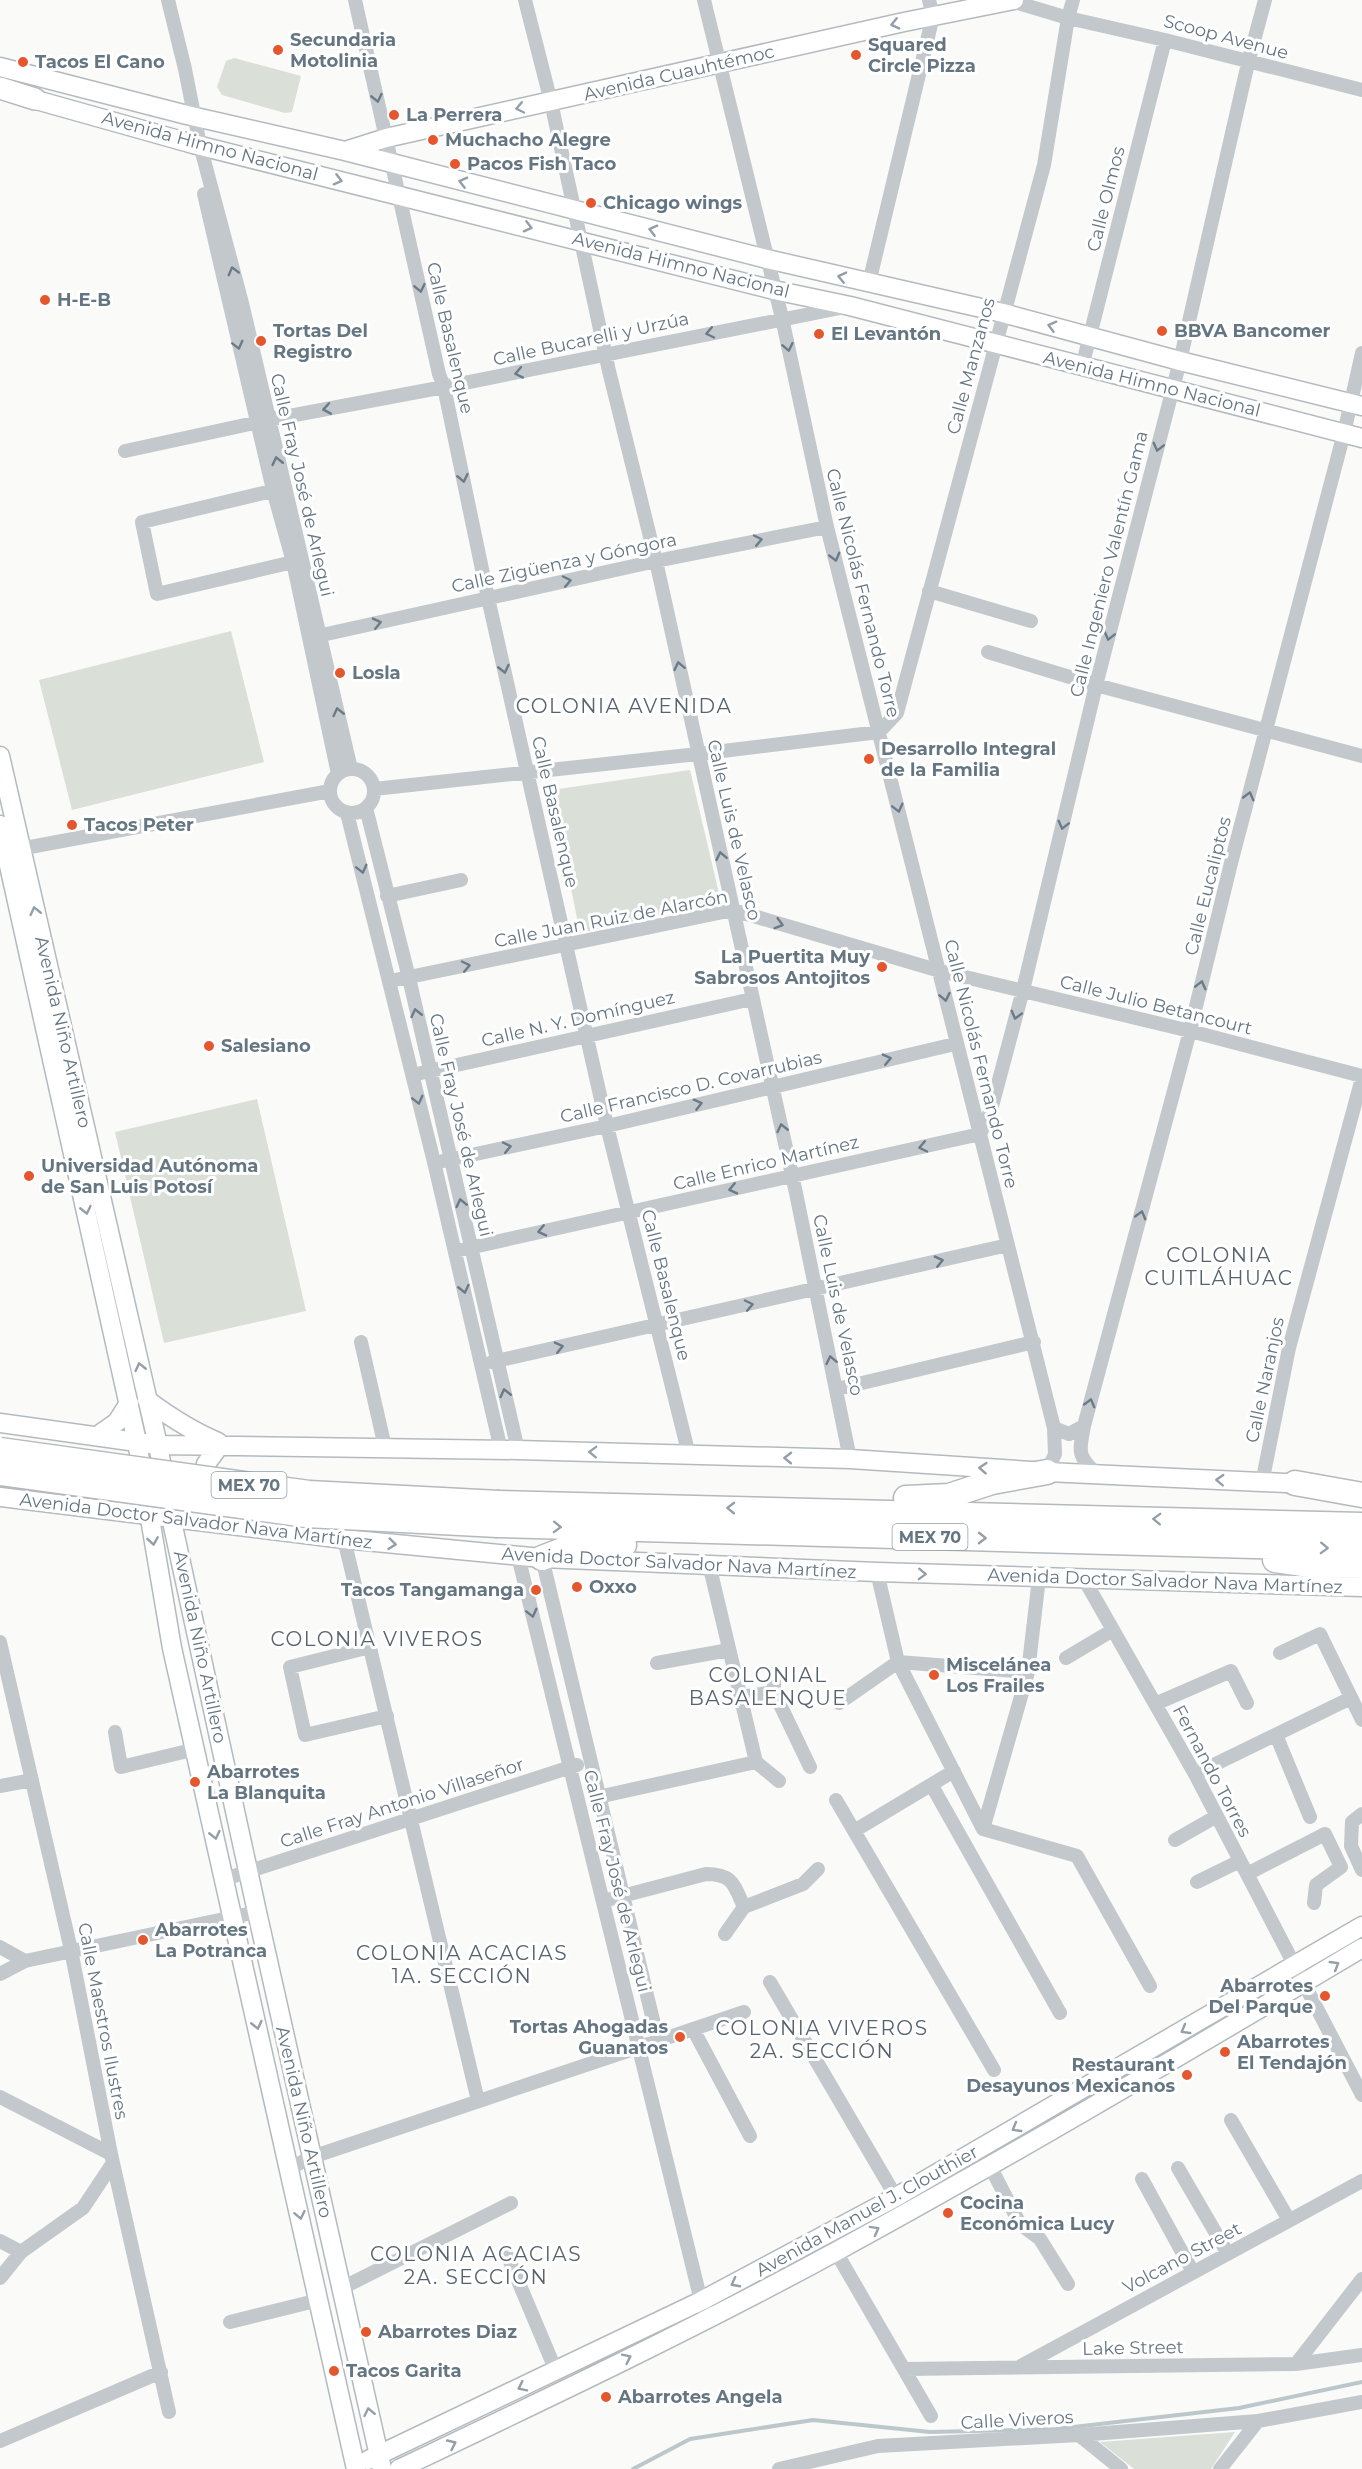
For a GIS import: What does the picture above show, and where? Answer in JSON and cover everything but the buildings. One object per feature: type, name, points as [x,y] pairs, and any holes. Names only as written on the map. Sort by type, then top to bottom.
[{"type":"highway","name":"Avenida Doctor Salvador Nava Martínez","points":[[0,1450],[309,1493],[499,1514],[935,1537],[1362,1549]]},
{"type":"highway","points":[[775,1508],[849,1500],[949,1496],[992,1482],[1047,1472]]},
{"type":"highway","name":"Avenida Doctor Salvador Nava Martínez","points":[[0,1473],[306,1515],[499,1514],[775,1508],[1362,1525]]},
{"type":"highway","points":[[1295,1484],[1362,1495]]},
{"type":"highway","points":[[530,1557],[578,1544],[825,1548],[935,1537]]},
{"type":"highway","points":[[1138,1542],[1310,1565],[1362,1566]]},
{"type":"main road","name":"Avenida Cuauhtémoc","points":[[345,151],[386,138],[720,65],[931,8],[1012,0]]},
{"type":"main road","name":"Avenida Himno Nacional","points":[[0,67],[191,116],[345,151],[767,259],[1003,313],[1180,361],[1357,404]]},
{"type":"main road","points":[[0,90],[35,99]]},
{"type":"main road","name":"Avenida Himno Nacional","points":[[35,99],[197,144],[774,290],[850,306],[1362,438]]},
{"type":"main road","name":"Avenida Niño Artillero","points":[[0,756],[13,850],[71,1105],[159,1445],[171,1517],[380,2462]]},
{"type":"main road","name":"Avenida Niño Artillero","points":[[0,825],[13,850]]},
{"type":"main road","name":"Avenida Niño Artillero","points":[[71,1105],[137,1442],[172,1648],[319,2300],[352,2468]]},
{"type":"main road","points":[[147,1400],[172,1419],[224,1446]]},
{"type":"main road","points":[[97,1436],[117,1422],[129,1403]]},
{"type":"main road","points":[[0,1423],[159,1445],[385,1447],[850,1459],[1047,1472],[1362,1486]]},
{"type":"main road","points":[[70,1433],[87,1450],[94,1470],[90,1491],[83,1506]]},
{"type":"main road","points":[[220,1524],[208,1512],[202,1490],[206,1464],[224,1446]]},
{"type":"main road","name":"Avenida Doctor Salvador Nava Martínez","points":[[0,1497],[344,1539],[530,1557],[1039,1578],[1362,1587]]},
{"type":"main road","name":"Avenida Manuel J. Clouthier","points":[[352,2468],[380,2462],[556,2371],[701,2301],[896,2198],[1362,1926]]},
{"type":"main road","name":"Avenida Manuel J. Clouthier","points":[[399,2469],[708,2318],[836,2252],[990,2166],[1362,1948]]},
{"type":"street","name":"Calle Fray José de Arlegui","points":[[168,0],[197,144],[344,771]]},
{"type":"street","name":"Calle Basalenque","points":[[355,0],[439,374],[444,387],[488,598],[607,1126],[689,1455]]},
{"type":"street","name":"Calle Luis de Velasco","points":[[525,0],[551,102],[606,355],[656,561],[792,1175],[850,1459]]},
{"type":"street","name":"Calle Nicolás Fernando Torre","points":[[704,0],[782,318],[827,527],[940,971],[955,1044],[1034,1342],[1054,1428],[1055,1454],[1047,1472]]},
{"type":"street","name":"Scoop Avenue","points":[[1012,0],[1068,18],[1362,90]]},
{"type":"street","name":"Calle Manzanos","points":[[879,732],[897,713],[1044,165],[1068,18],[1073,0]]},
{"type":"street","name":"Calle Ingeniero Valentín Gama","points":[[980,1134],[991,1110],[1023,990],[1096,685],[1180,361],[1248,63],[1265,0]]},
{"type":"street","points":[[869,283],[931,8]]},
{"type":"street","name":"Calle Olmos","points":[[1082,367],[1165,40]]},
{"type":"street","name":"Calle Bucarelli y Urzúa","points":[[125,451],[262,421],[850,306]]},
{"type":"street","name":"Calle Eucaliptos","points":[[1097,1474],[1083,1461],[1080,1454],[1084,1426],[1190,1031],[1344,433],[1357,404],[1362,353]]},
{"type":"street","name":"Calle Fray José de Arlegui","points":[[278,489],[293,562],[314,637]]},
{"type":"street","points":[[278,489],[142,522],[158,594],[293,562]]},
{"type":"street","name":"Calle Zigüenza y Góngora","points":[[314,637],[656,561],[827,527]]},
{"type":"street","points":[[929,591],[1031,621]]},
{"type":"street","points":[[987,652],[1096,685],[1362,756]]},
{"type":"street","points":[[374,789],[528,774],[879,732]]},
{"type":"street","points":[[344,771],[364,772],[374,789],[371,803],[354,813],[347,813],[335,805],[330,791],[333,778],[344,771]]},
{"type":"street","points":[[13,850],[330,791]]},
{"type":"street","name":"Calle Fray José de Arlegui","points":[[366,808],[498,1361],[509,1450]]},
{"type":"street","name":"Calle Fray José de Arlegui","points":[[347,813],[434,1162],[481,1365],[509,1450]]},
{"type":"street","points":[[387,896],[461,880]]},
{"type":"street","name":"Calle Juan Ruiz de Alarcón","points":[[390,981],[733,910],[940,971]]},
{"type":"street","name":"Calle Julio Betancourt","points":[[940,971],[1190,1031],[1362,1077]]},
{"type":"street","name":"Calle N. Y. Domínguez","points":[[412,1076],[752,999]]},
{"type":"street","name":"Calle Francisco D. Covarrubias","points":[[434,1162],[607,1126],[955,1044]]},
{"type":"street","name":"Calle Naranjos","points":[[1262,1482],[1289,1348],[1362,1077]]},
{"type":"street","name":"Calle Enrico Martínez","points":[[455,1251],[980,1134]]},
{"type":"street","points":[[481,1365],[1008,1245]]},
{"type":"street","points":[[361,1342],[385,1447]]},
{"type":"street","points":[[837,1389],[1034,1342]]},
{"type":"street","points":[[1054,1428],[1069,1434],[1084,1426]]},
{"type":"street","points":[[344,1539],[478,2101]]},
{"type":"street","name":"Calle Fray José de Arlegui","points":[[530,1557],[590,1761],[625,1896],[658,2041]]},
{"type":"street","name":"Calle Fray José de Arlegui","points":[[530,1557],[570,1767],[701,2301],[708,2318]]},
{"type":"street","points":[[709,1564],[756,1762],[779,1781]]},
{"type":"street","points":[[878,1572],[898,1662],[983,1829],[1077,1856],[1150,1986]]},
{"type":"street","points":[[983,1829],[1028,1672],[1039,1578]]},
{"type":"street","name":"Fernando Torres","points":[[1084,1579],[1195,1774],[1362,2095]]},
{"type":"street","points":[[1066,1658],[1113,1630]]},
{"type":"street","points":[[1280,1653],[1320,1634],[1362,1720]]},
{"type":"street","name":"Calle Maestros Ilustres","points":[[0,1642],[4,1678],[32,1780],[71,1950],[112,2158],[169,2412]]},
{"type":"street","points":[[370,1647],[290,1667],[306,1735],[387,1716]]},
{"type":"street","points":[[657,1663],[729,1650]]},
{"type":"street","points":[[839,1703],[898,1662],[1028,1672]]},
{"type":"street","points":[[1155,1704],[1231,1671],[1247,1703]]},
{"type":"street","points":[[774,1674],[774,1692],[810,1767]]},
{"type":"street","points":[[740,1697],[774,1692]]},
{"type":"street","points":[[1195,1774],[1351,1698]]},
{"type":"street","points":[[115,1732],[121,1767],[196,1749]]},
{"type":"street","points":[[1276,1735],[1310,1817]]},
{"type":"street","name":"Calle Fray Antonio Villaseñor","points":[[225,1879],[590,1761]]},
{"type":"street","points":[[598,1797],[756,1762]]},
{"type":"street","points":[[854,1830],[954,1771]]},
{"type":"street","points":[[0,1786],[32,1780]]},
{"type":"street","points":[[932,1786],[1060,2013]]},
{"type":"street","points":[[836,1800],[994,2070]]},
{"type":"street","points":[[1362,1814],[1352,1822],[1351,1846],[1362,1870]]},
{"type":"street","points":[[1174,1840],[1217,1816]]},
{"type":"street","points":[[1247,1874],[1325,1834],[1341,1867],[1316,1885],[1314,1903]]},
{"type":"street","points":[[1197,1882],[1240,1861]]},
{"type":"street","points":[[725,1934],[744,1907],[803,1884],[818,1869]]},
{"type":"street","points":[[603,1901],[706,1874],[721,1874],[731,1880],[744,1907]]},
{"type":"street","points":[[0,1974],[25,1961],[257,1912]]},
{"type":"street","points":[[0,1947],[25,1961]]},
{"type":"street","points":[[770,1982],[896,2198]]},
{"type":"street","points":[[290,2168],[312,2157],[744,2012]]},
{"type":"street","points":[[693,2029],[750,2136]]},
{"type":"street","points":[[0,2097],[112,2158],[83,2208],[21,2252],[0,2278]]},
{"type":"street","points":[[1231,2120],[1289,2220]]},
{"type":"street","points":[[990,2166],[1020,2224],[1040,2239],[1068,2284]]},
{"type":"street","points":[[1178,2168],[1228,2254]]},
{"type":"street","points":[[1142,2179],[1193,2272]]},
{"type":"street","name":"Volcano Street","points":[[1019,2367],[1362,2181]]},
{"type":"street","points":[[342,2288],[511,2203]]},
{"type":"street","points":[[0,2241],[21,2252]]},
{"type":"street","points":[[836,2252],[932,2416]]},
{"type":"street","points":[[508,2257],[556,2371]]},
{"type":"street","points":[[1296,2364],[1362,2279]]},
{"type":"street","points":[[230,2322],[319,2300]]},
{"type":"street","name":"Lake Street","points":[[904,2369],[1296,2364],[1362,2355]]},
{"type":"street","points":[[0,2441],[161,2372]]},
{"type":"street","name":"Calle Viveros","points":[[780,2469],[822,2464],[878,2446],[1079,2435],[1258,2421],[1362,2402]]},
{"type":"street","points":[[1220,2469],[1258,2421]]},
{"type":"street","points":[[1079,2435],[1121,2469]]},
{"type":"shaded area","points":[[234,58],[301,76],[292,112],[285,113],[222,95],[217,87],[226,61]]},
{"type":"shaded area","points":[[231,631],[264,762],[72,810],[39,680]]},
{"type":"shaded area","points":[[690,770],[721,902],[580,933],[551,790]]},
{"type":"shaded area","points":[[257,1099],[306,1311],[164,1343],[115,1132]]},
{"type":"shaded area","points":[[1235,2432],[1211,2469],[1134,2469],[1100,2442]]},
{"type":"waterway","points":[[633,2469],[690,2439],[813,2420],[930,2432],[1056,2429],[1239,2408],[1362,2382]]},
{"type":"place","name":"Secundaria Motolinia","points":[[278,50]]},
{"type":"place","name":"Squared Circle Pizza","points":[[856,55]]},
{"type":"place","name":"Tacos El Cano","points":[[23,62]]},
{"type":"place","name":"La Perrera","points":[[394,115]]},
{"type":"place","name":"Muchacho Alegre","points":[[433,140]]},
{"type":"place","name":"Pacos Fish Taco","points":[[455,164]]},
{"type":"place","name":"Chicago wings","points":[[591,203]]},
{"type":"place","name":"H-E-B","points":[[45,300]]},
{"type":"place","name":"BBVA Bancomer","points":[[1162,331]]},
{"type":"place","name":"El Levantón","points":[[819,334]]},
{"type":"place","name":"Tortas Del Registro","points":[[261,341]]},
{"type":"place","name":"Losla","points":[[340,673]]},
{"type":"place","name":"Desarrollo Integral de la Familia","points":[[869,759]]},
{"type":"place","name":"Tacos Peter","points":[[72,825]]},
{"type":"place","name":"La Puertita Muy Sabrosos Antojitos","points":[[882,967]]},
{"type":"place","name":"Salesiano","points":[[209,1046]]},
{"type":"place","name":"Universidad Autónoma de San Luis Potosí","points":[[29,1176]]},
{"type":"place","name":"Oxxo","points":[[577,1587]]},
{"type":"place","name":"Tacos Tangamanga","points":[[536,1590]]},
{"type":"place","name":"Miscelánea Los Frailes","points":[[934,1675]]},
{"type":"place","name":"Abarrotes La Blanquita","points":[[195,1782]]},
{"type":"place","name":"Abarrotes La Potranca","points":[[143,1940]]},
{"type":"place","name":"Abarrotes Del Parque","points":[[1325,1996]]},
{"type":"place","name":"Tortas Ahogadas Guanatos","points":[[680,2037]]},
{"type":"place","name":"Abarrotes El Tendajón","points":[[1225,2052]]},
{"type":"place","name":"Restaurant Desayunos Mexicanos","points":[[1187,2075]]},
{"type":"place","name":"Cocina Económica Lucy","points":[[948,2213]]},
{"type":"place","name":"Abarrotes Diaz","points":[[366,2332]]},
{"type":"place","name":"Tacos Garita","points":[[334,2371]]},
{"type":"place","name":"Abarrotes Angela","points":[[606,2397]]},
{"type":"district","name":"COLONIA AVENIDA","points":[[624,706]]},
{"type":"district","name":"COLONIA CUITLÁHUAC","points":[[1219,1266]]},
{"type":"district","name":"COLONIA VIVEROS","points":[[377,1639]]},
{"type":"district","name":"COLONIAL BASALENQUE","points":[[768,1686]]},
{"type":"district","name":"COLONIA ACACIAS 1A. SECCIÓN","points":[[462,1964]]},
{"type":"district","name":"COLONIA VIVEROS 2A. SECCIÓN","points":[[822,2040]]},
{"type":"district","name":"COLONIA ACACIAS 2A. SECCIÓN","points":[[476,2266]]}]
